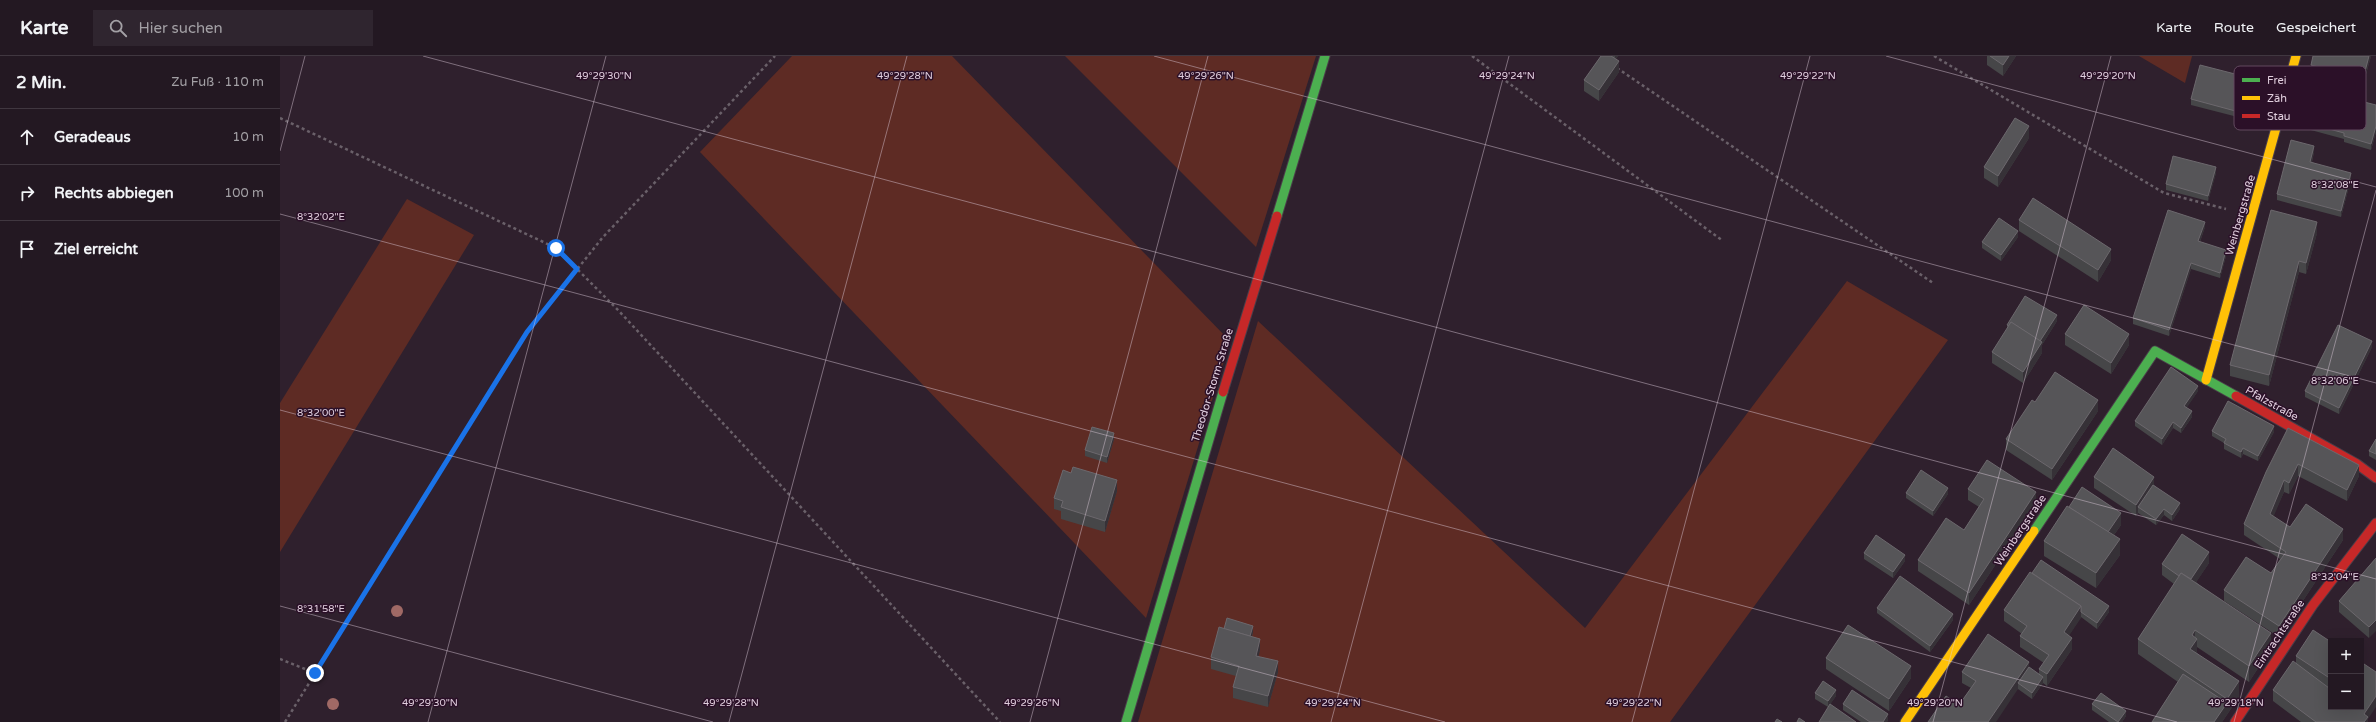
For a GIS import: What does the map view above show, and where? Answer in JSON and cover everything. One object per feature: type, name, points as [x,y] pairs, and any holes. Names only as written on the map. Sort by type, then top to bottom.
[{"type":"street","name":"Theodor-Storm-Straße","points":[[1126,722],[1193,490],[1325,56]]},
{"type":"street","name":"Weinbergstraße","points":[[2293,66],[2296,56]]},
{"type":"street","name":"Weinbergstraße","points":[[2206,380],[2276,130]]},
{"type":"street","name":"Weinbergstraße","points":[[1905,722],[2155,351]]},
{"type":"street","name":"Pfalzstraße","points":[[2155,351],[2357,464],[2376,478]]},
{"type":"street","name":"Eintrachtstraße","points":[[2235,722],[2313,605],[2376,523]]},
{"type":"path","points":[[285,722],[527,332],[603,236],[775,56]]},
{"type":"path","points":[[1472,56],[1723,242]]},
{"type":"path","points":[[1934,56],[2164,193],[2252,215]]},
{"type":"path","points":[[1613,65],[1933,283]]},
{"type":"path","points":[[280,118],[556,248],[619,311],[1000,722]]},
{"type":"path","points":[[280,658],[315,673]]},
{"type":"shaded area","points":[[792,56],[952,56],[1230,341],[1146,618],[700,152]]},
{"type":"shaded area","points":[[1065,56],[1316,56],[1256,247]]},
{"type":"shaded area","points":[[2139,56],[2192,56],[2185,83]]},
{"type":"shaded area","points":[[407,199],[474,235],[280,552],[280,403]]},
{"type":"shaded area","points":[[1847,281],[1948,340],[1670,722],[1138,722],[1258,321],[1585,628]]},
{"type":"building","points":[[1601,56],[1611,56],[1619,61],[1599,90],[1584,80]]},
{"type":"building","points":[[1990,56],[2009,56],[2003,65]]},
{"type":"building","points":[[2313,56],[2369,56],[2366,68],[2366,66],[2311,65]]},
{"type":"building","points":[[2200,65],[2234,74],[2234,111],[2191,99]]},
{"type":"building","points":[[2366,102],[2376,105],[2376,126],[2371,144],[2344,136],[2344,133],[2333,130],[2366,130]]},
{"type":"building","points":[[2015,118],[2029,126],[1998,176],[1984,167]]},
{"type":"building","points":[[2291,140],[2314,146],[2310,162],[2351,173],[2341,211],[2277,194]]},
{"type":"building","points":[[2173,156],[2216,167],[2208,196],[2166,184]]},
{"type":"building","points":[[2033,198],[2111,249],[2098,270],[2019,220]]},
{"type":"building","points":[[2168,210],[2205,222],[2198,241],[2226,250],[2220,273],[2191,263],[2169,330],[2133,318]]},
{"type":"building","points":[[2271,210],[2317,222],[2306,263],[2299,261],[2269,375],[2230,365]]},
{"type":"building","points":[[1999,218],[2018,231],[2001,255],[1982,242]]},
{"type":"building","points":[[2025,296],[2057,315],[2040,341],[2011,322],[2009,326],[2007,325]]},
{"type":"building","points":[[2084,305],[2129,334],[2111,363],[2065,334]]},
{"type":"building","points":[[2011,322],[2042,342],[2023,372],[1992,352]]},
{"type":"building","points":[[2338,325],[2372,341],[2339,408],[2305,391]]},
{"type":"building","points":[[2171,367],[2198,386],[2184,406],[2192,411],[2181,428],[2173,422],[2162,439],[2135,421]]},
{"type":"building","points":[[2055,372],[2098,400],[2052,469],[2006,439],[2032,400],[2035,402]]},
{"type":"building","points":[[2228,401],[2274,426],[2258,456],[2243,448],[2241,452],[2224,443],[2226,439],[2212,431]]},
{"type":"building","points":[[1092,427],[1114,433],[1107,457],[1085,450]]},
{"type":"building","points":[[2288,428],[2359,465],[2347,490],[2298,464],[2289,483],[2284,480],[2270,514],[2290,527],[2306,504],[2343,529],[2279,626],[2224,590],[2246,557],[2271,573],[2286,552],[2244,524],[2266,472]]},
{"type":"building","points":[[2376,439],[2376,454],[2369,451]]},
{"type":"building","points":[[2113,448],[2154,477],[2136,505],[2094,477]]},
{"type":"building","points":[[1987,460],[2036,492],[1969,593],[1918,560],[1946,518],[1964,530],[1984,499],[1968,489]]},
{"type":"building","points":[[1073,467],[1117,480],[1105,521],[1061,507],[1063,501],[1054,498],[1063,470],[1071,473]]},
{"type":"building","points":[[1921,470],[1948,488],[1933,511],[1906,493]]},
{"type":"building","points":[[2153,485],[2180,503],[2172,515],[2164,509],[2156,519],[2138,507]]},
{"type":"building","points":[[2082,487],[2121,513],[2108,532],[2069,507]]},
{"type":"building","points":[[2067,506],[2120,539],[2096,573],[2044,541]]},
{"type":"building","points":[[2182,534],[2209,552],[2191,579],[2181,573],[2179,576],[2162,564]]},
{"type":"building","points":[[1876,535],[1905,555],[1893,572],[1864,553]]},
{"type":"building","points":[[2376,558],[2376,620],[2369,627],[2339,601]]},
{"type":"building","points":[[2041,560],[2109,606],[2097,623],[2081,612],[2081,606],[2032,573]]},
{"type":"building","points":[[2030,572],[2081,606],[2064,632],[2072,638],[2047,674],[2039,669],[2049,655],[2020,636],[2027,626],[2004,610]]},
{"type":"building","points":[[2181,573],[2271,633],[2249,666],[2195,630],[2192,635],[2197,639],[2190,649],[2239,681],[2227,699],[2138,639]]},
{"type":"building","points":[[1900,576],[1953,614],[1930,646],[1877,608]]},
{"type":"building","points":[[1227,618],[1253,626],[1250,636],[1224,629]]},
{"type":"building","points":[[1848,625],[1911,666],[1889,699],[1826,658]]},
{"type":"building","points":[[1219,627],[1260,639],[1256,656],[1278,661],[1268,696],[1233,687],[1239,666],[1211,657]]},
{"type":"building","points":[[2313,630],[2328,640],[2328,677],[2296,656]]},
{"type":"building","points":[[1988,634],[2029,662],[1988,722],[1928,722],[1946,696],[1959,705],[1976,681],[1962,672]]},
{"type":"building","points":[[2293,661],[2328,687],[2328,710],[2364,710],[2364,664],[2376,672],[2376,696],[2364,714],[2368,717],[2364,722],[2316,722],[2273,690]]},
{"type":"building","points":[[2029,667],[2043,677],[2032,693],[2018,683]]},
{"type":"building","points":[[2183,674],[2227,703],[2214,722],[2152,722]]},
{"type":"building","points":[[1823,681],[1836,690],[1828,701],[1815,693]]},
{"type":"building","points":[[1852,690],[1888,714],[1883,722],[1870,722],[1843,704]]},
{"type":"building","points":[[2101,693],[2126,711],[2118,722],[2092,704]]},
{"type":"building","points":[[1830,704],[1856,722],[1819,722]]},
{"type":"building","points":[[1799,718],[1805,722],[1797,722]]},
{"type":"building","points":[[1777,719],[1782,722],[1775,722]]},
{"type":"traffic: fast","points":[[1277,216],[1325,56]]},
{"type":"traffic: fast","points":[[2034,531],[2155,351],[2236,396]]},
{"type":"traffic: fast","points":[[1126,722],[1223,392]]},
{"type":"traffic: slow","points":[[2293,66],[2296,56]]},
{"type":"traffic: slow","points":[[2206,380],[2275,130]]},
{"type":"traffic: slow","points":[[1905,722],[2034,531]]},
{"type":"traffic: jam","points":[[1223,392],[1277,216]]},
{"type":"traffic: jam","points":[[2236,396],[2357,464],[2376,478]]},
{"type":"traffic: jam","points":[[2235,722],[2313,605],[2376,523]]},
{"type":"route","points":[[315,673],[527,332],[577,269],[556,248]]}]
